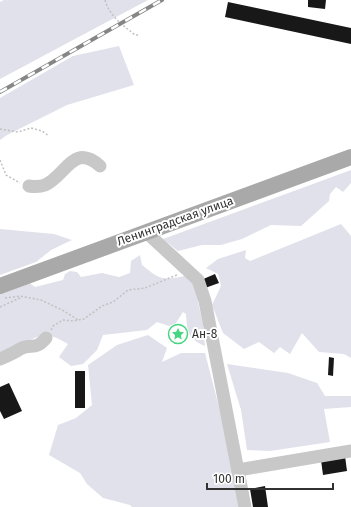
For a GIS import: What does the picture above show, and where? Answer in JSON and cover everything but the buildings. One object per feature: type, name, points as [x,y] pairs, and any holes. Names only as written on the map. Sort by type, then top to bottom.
[{"type":"main road","name":"Ленинградская улица","points":[[0,286],[351,157]]},
{"type":"street","points":[[29,186],[37,187],[46,185],[76,159],[83,157],[91,159],[100,166]]},
{"type":"street","points":[[146,232],[198,280],[205,301],[245,507]]},
{"type":"street","points":[[0,359],[17,352],[20,349],[40,345],[46,338]]},
{"type":"street","points":[[238,470],[351,451]]},
{"type":"path","points":[[105,0],[109,12],[135,35],[140,36]]},
{"type":"path","points":[[0,130],[18,132],[31,128],[42,131],[49,136]]},
{"type":"path","points":[[0,160],[6,175],[17,182],[29,186]]},
{"type":"path","points":[[46,338],[53,326],[63,320],[84,319],[102,306],[112,302],[128,290],[145,288],[188,270]]},
{"type":"path","points":[[0,298],[24,296],[41,300],[64,311],[78,320]]},
{"type":"path","points":[[0,307],[24,296]]},
{"type":"shaded area","points":[[4,0],[148,0],[0,79],[0,2]]},
{"type":"shaded area","points":[[119,46],[134,85],[67,105],[0,140],[0,98],[73,56]]},
{"type":"shaded area","points":[[351,170],[351,183],[343,192],[336,187],[330,194],[329,201],[301,226],[271,225],[242,239],[221,245],[202,245],[178,251],[163,239]]},
{"type":"shaded area","points":[[341,224],[351,236],[351,358],[344,354],[319,352],[302,333],[290,354],[280,347],[274,353],[259,342],[244,349],[223,333],[212,305],[221,286],[218,274],[206,268],[218,259],[246,250],[245,258],[250,261]]},
{"type":"shaded area","points":[[0,229],[54,234],[72,240],[51,250],[36,262],[0,275]]},
{"type":"shaded area","points":[[140,255],[142,265],[161,278],[185,276],[192,280],[199,291],[198,302],[203,324],[205,346],[195,340],[190,334],[186,314],[183,312],[176,323],[169,326],[157,322],[147,330],[103,335],[97,350],[83,364],[71,366],[59,357],[68,344],[57,338],[44,334],[0,353],[0,292],[27,281],[35,287],[63,280],[65,274],[70,271],[77,272],[81,277],[102,273],[119,277],[130,273],[131,261]]},
{"type":"shaded area","points":[[148,335],[167,348],[162,362],[181,353],[205,353],[236,473],[239,507],[132,507],[130,505],[103,498],[87,484],[80,473],[49,455],[58,425],[76,418],[92,405],[88,365],[117,345]]},
{"type":"shaded area","points":[[227,364],[288,373],[317,383],[325,396],[351,396],[351,407],[324,409],[330,442],[270,451],[247,450],[241,410]]},
{"type":"railway","points":[[0,92],[162,0]]},
{"type":"place","name":"Ан-8","points":[[178,334]]}]
